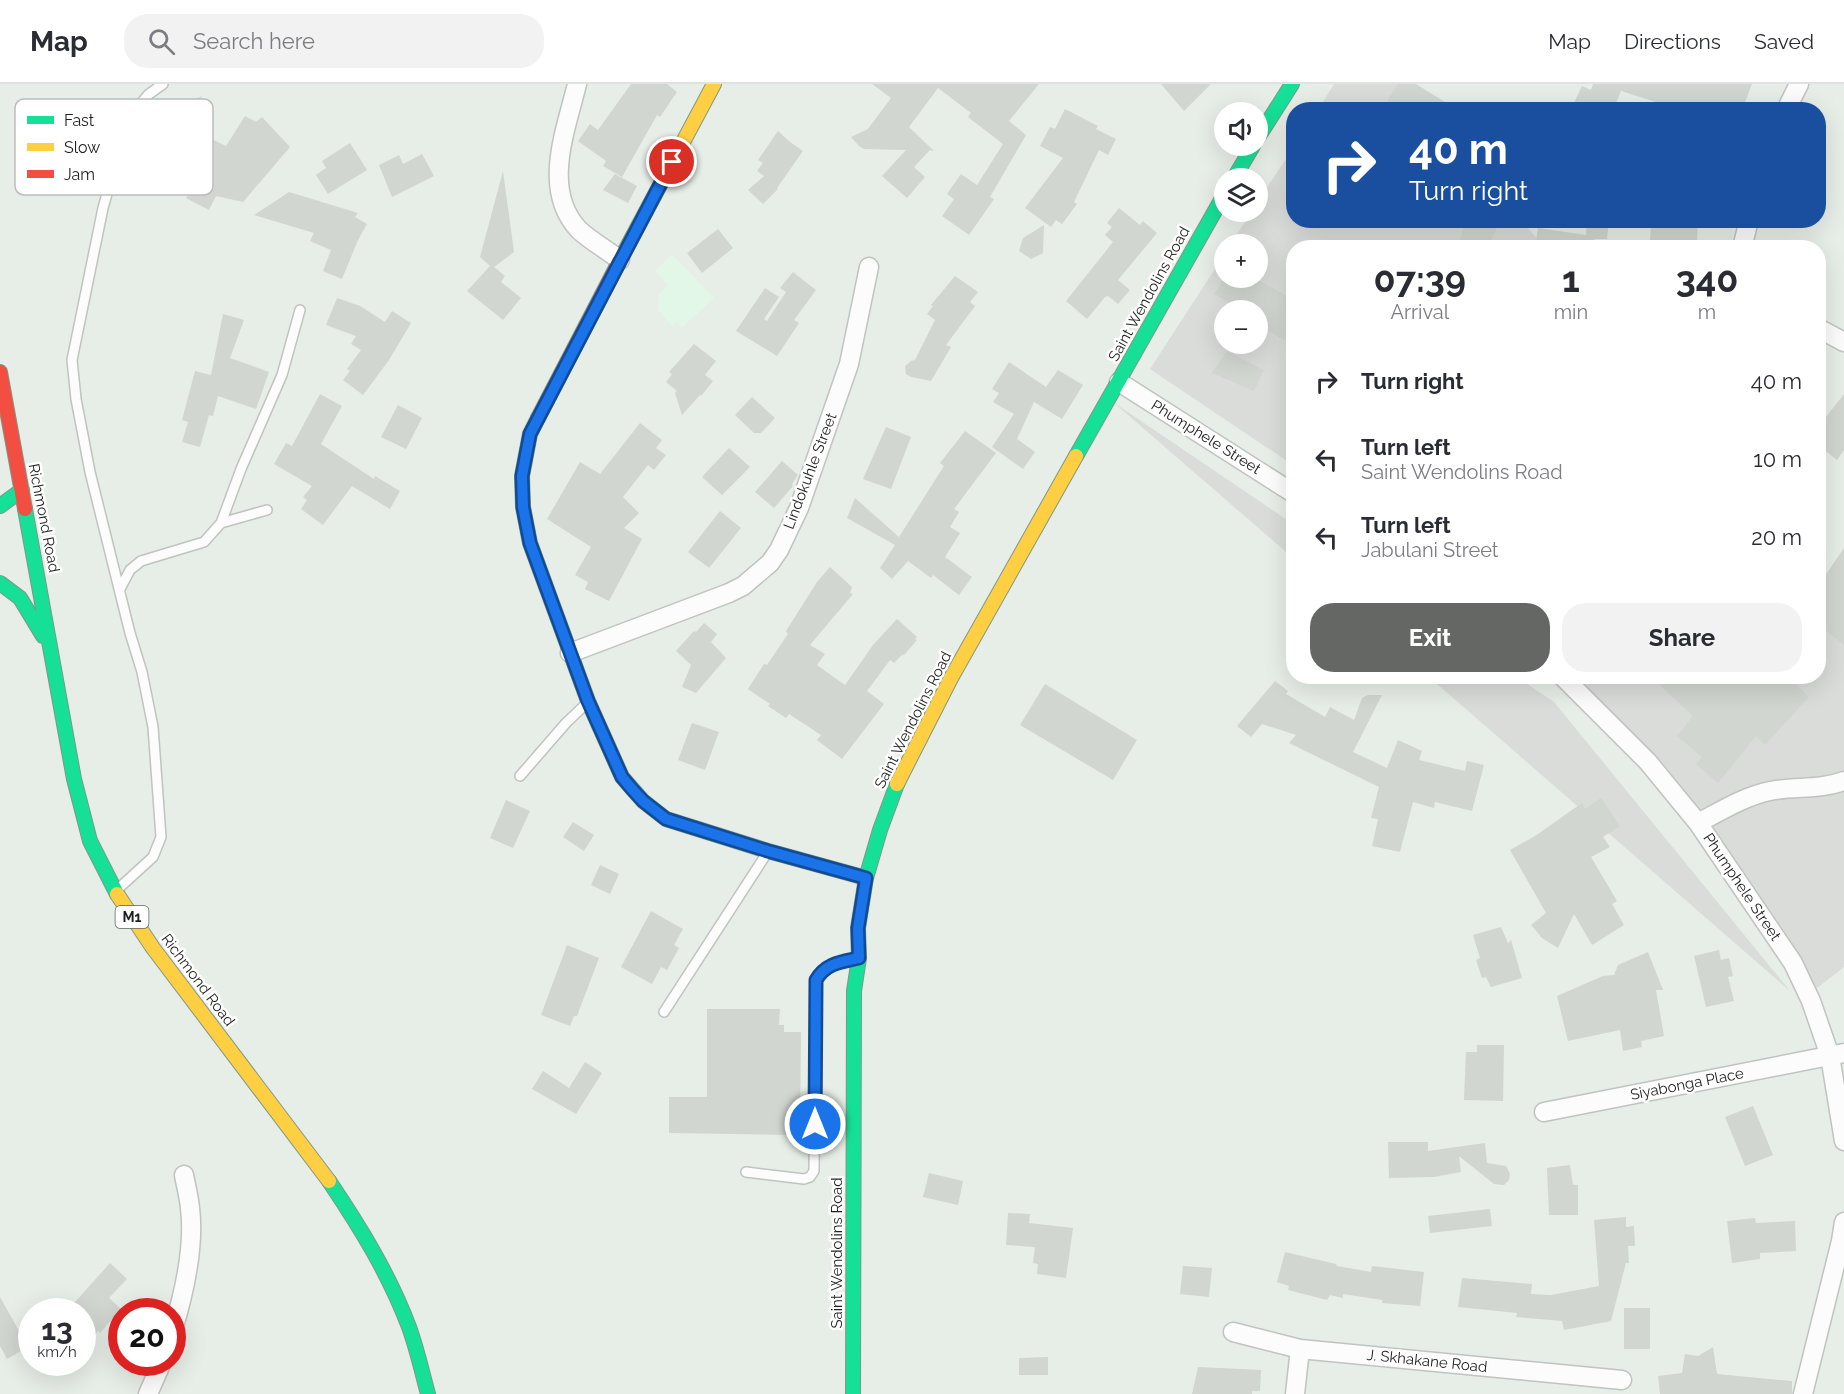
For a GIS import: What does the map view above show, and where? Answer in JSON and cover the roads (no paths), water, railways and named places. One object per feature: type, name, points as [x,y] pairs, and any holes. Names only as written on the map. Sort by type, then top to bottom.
[{"type":"main road","points":[[714,84],[530,434],[522,476],[523,507],[530,543],[588,701],[622,777],[643,801],[666,819],[768,851],[866,878]]},
{"type":"main road","points":[[1268,122],[1292,84]]},
{"type":"main road","name":"Saint Wendolins Road","points":[[853,1394],[854,992],[859,958],[858,928],[866,878],[880,830],[898,781],[935,709],[1214,213]]},
{"type":"main road","name":"Richmond Road","points":[[0,372],[74,779],[90,841],[115,891],[153,948],[327,1179],[361,1228],[410,1328],[428,1394]]},
{"type":"main road","points":[[0,506],[22,490]]},
{"type":"main road","points":[[0,583],[20,598],[52,650]]},
{"type":"street","points":[[577,84],[559,156],[558,186],[564,207],[579,229],[620,260]]},
{"type":"street","points":[[1790,102],[1799,84]]},
{"type":"street","name":"Lindokuhle Street","points":[[570,653],[729,593],[743,586],[770,563],[800,508],[849,364],[869,267]]},
{"type":"street","points":[[1826,332],[1844,342]]},
{"type":"street","name":"Phumphele Street","points":[[1119,382],[1286,489]]},
{"type":"street","name":"Phumphele Street","points":[[1570,684],[1648,762],[1698,823],[1793,963],[1837,1055],[1844,1141]]},
{"type":"street","points":[[1698,823],[1757,794],[1773,790],[1826,786],[1844,781]]},
{"type":"street","name":"Siyabonga Place","points":[[1544,1112],[1837,1055]]},
{"type":"street","points":[[182,1298],[189,1252],[190,1209],[184,1175]]},
{"type":"street","points":[[1803,1394],[1844,1222]]},
{"type":"street","name":"J. Skhakane Road","points":[[1233,1332],[1300,1349],[1622,1380]]},
{"type":"street","points":[[1295,1394],[1300,1349]]},
{"type":"street","points":[[148,1394],[156,1376]]},
{"type":"lane","points":[[145,99],[163,84]]},
{"type":"lane","points":[[107,195],[72,360],[76,399],[90,472],[130,633],[142,672],[153,727],[161,837],[153,857],[115,891]]},
{"type":"lane","points":[[120,589],[130,570],[141,561],[204,542],[220,523],[282,375],[300,310]]},
{"type":"lane","points":[[220,523],[267,510]]},
{"type":"lane","points":[[520,776],[588,701]]},
{"type":"lane","points":[[664,1012],[768,851]]},
{"type":"lane","points":[[746,1173],[804,1179],[810,1177],[814,1172],[816,980],[821,970],[830,965],[859,958]]}]
